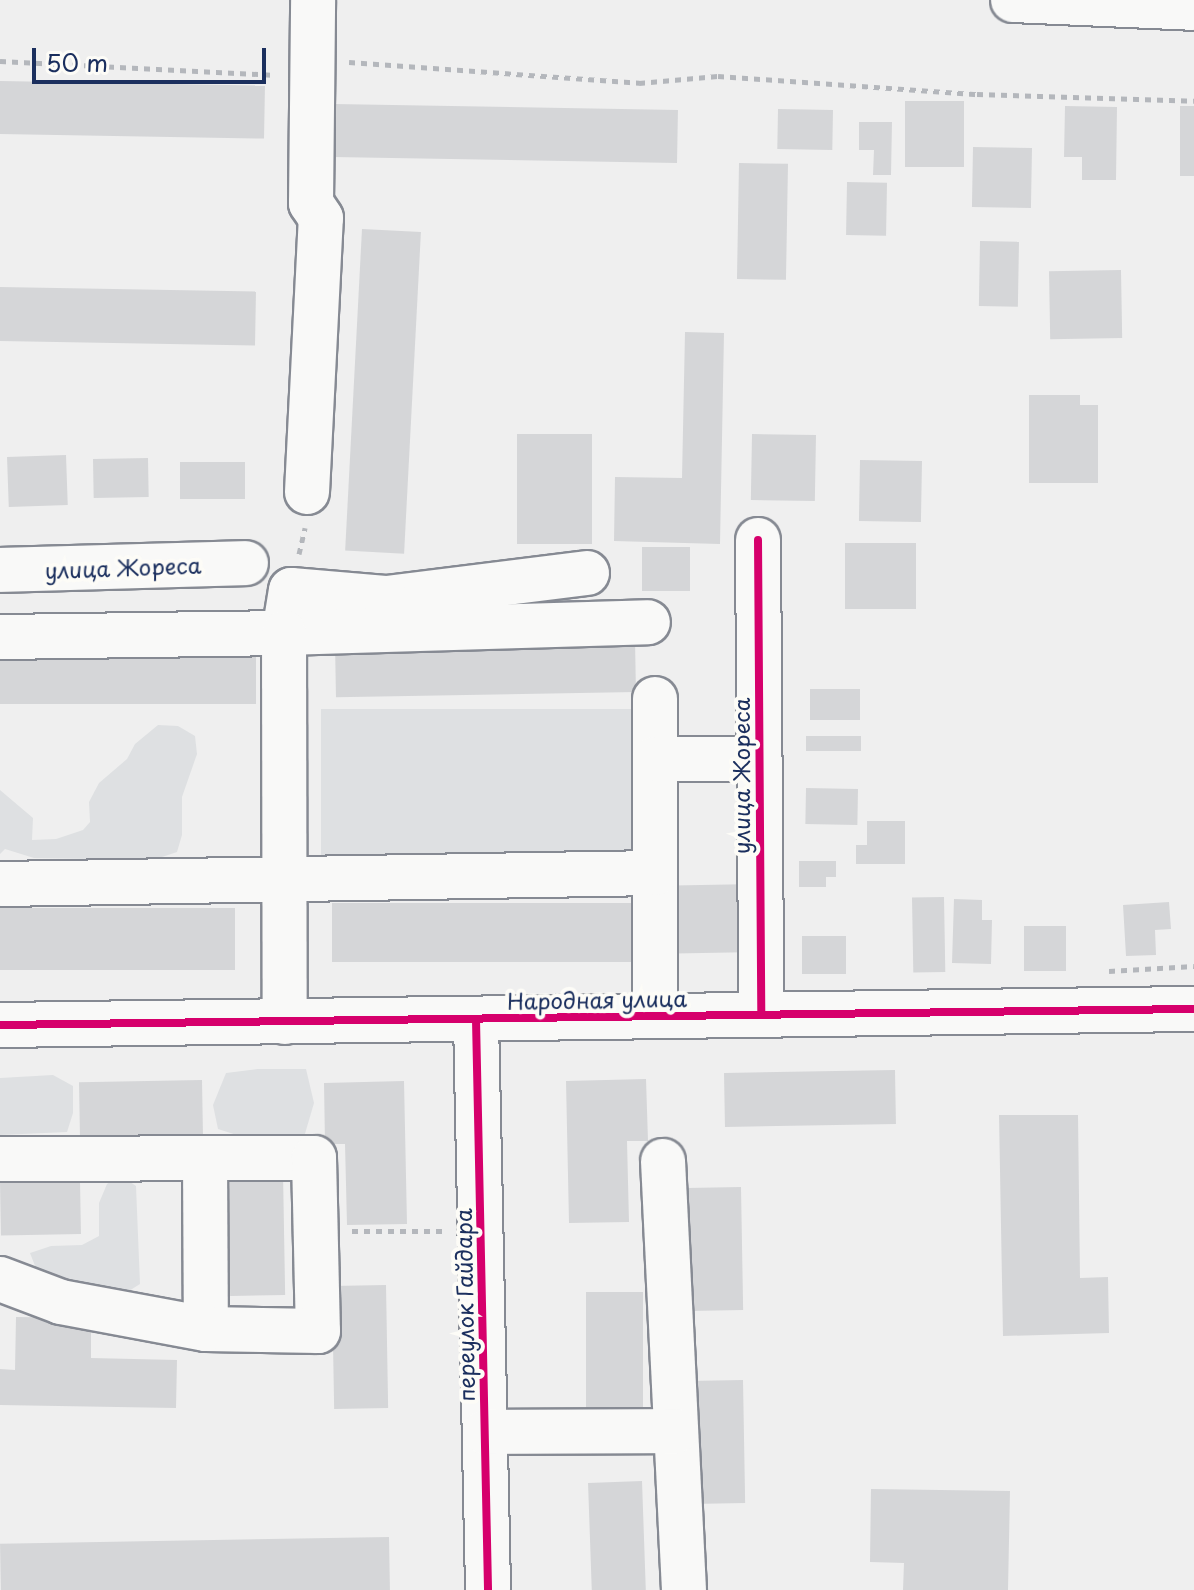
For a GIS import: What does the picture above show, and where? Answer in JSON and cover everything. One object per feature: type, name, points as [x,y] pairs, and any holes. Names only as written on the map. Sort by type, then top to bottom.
[{"type":"street","points":[[307,492],[321,218],[311,203],[313,0]]},
{"type":"street","points":[[1013,0],[1194,8]]},
{"type":"street","name":"улица Жореса","points":[[758,540],[761,1013]]},
{"type":"street","name":"улица Жореса","points":[[0,570],[246,563]]},
{"type":"street","points":[[285,1022],[282,882],[284,633],[291,590],[385,598],[587,573]]},
{"type":"street","points":[[0,637],[284,633],[648,622]]},
{"type":"street","points":[[655,699],[655,1015]]},
{"type":"street","points":[[655,759],[759,759]]},
{"type":"street","points":[[0,884],[282,882],[655,873]]},
{"type":"street","name":"Народная улица","points":[[0,1025],[1194,1009]]},
{"type":"street","name":"переулок Гайдара","points":[[476,1020],[488,1590]]},
{"type":"street","points":[[205,1158],[206,1329]]},
{"type":"street","points":[[0,1159],[314,1158],[318,1331],[206,1329],[61,1302],[0,1279]]},
{"type":"street","points":[[663,1161],[684,1590]]},
{"type":"street","points":[[485,1432],[676,1431]]},
{"type":"path","points":[[0,61],[270,76],[342,62],[639,83],[718,76],[977,94],[1194,101]]},
{"type":"path","points":[[291,590],[306,525],[307,492]]},
{"type":"path","points":[[343,1231],[452,1231]]},
{"type":"shaded area","points":[[321,709],[647,709],[647,865],[321,865]]},
{"type":"shaded area","points":[[158,725],[178,726],[195,736],[197,754],[182,797],[182,835],[177,852],[153,860],[34,858],[5,849],[0,854],[0,790],[33,818],[32,840],[56,839],[83,830],[90,822],[89,802],[99,783],[127,759],[135,744]]},
{"type":"shaded area","points":[[306,1069],[314,1103],[304,1137],[243,1137],[218,1129],[213,1105],[226,1073]]},
{"type":"shaded area","points":[[53,1075],[73,1086],[73,1113],[67,1132],[0,1135],[0,1078]]},
{"type":"shaded area","points":[[120,1175],[136,1186],[140,1284],[116,1299],[37,1271],[30,1253],[51,1246],[82,1245],[99,1236],[99,1203],[107,1184]]},
{"type":"building","points":[[0,81],[265,86],[264,139],[0,134]]},
{"type":"building","points":[[905,101],[964,101],[964,167],[905,167]]},
{"type":"building","points":[[334,104],[678,110],[677,163],[333,157]]},
{"type":"building","points":[[1065,106],[1117,107],[1116,180],[1082,180],[1082,157],[1064,157]]},
{"type":"building","points":[[1180,106],[1194,106],[1194,176],[1180,176]]},
{"type":"building","points":[[778,109],[833,110],[832,150],[777,149]]},
{"type":"building","points":[[859,122],[892,122],[891,175],[873,175],[874,150],[859,150]]},
{"type":"building","points":[[973,147],[1032,148],[1031,208],[972,207]]},
{"type":"building","points":[[739,163],[788,164],[786,280],[737,279]]},
{"type":"building","points":[[847,182],[887,183],[886,236],[846,235]]},
{"type":"building","points":[[362,229],[421,232],[404,554],[345,551]]},
{"type":"building","points":[[980,241],[1019,242],[1018,307],[979,306]]},
{"type":"building","points":[[1121,270],[1122,338],[1050,339],[1049,271]]},
{"type":"building","points":[[0,287],[256,291],[255,345],[0,341]]},
{"type":"building","points":[[685,332],[724,333],[720,544],[614,541],[615,477],[682,478]]},
{"type":"building","points":[[1029,395],[1080,395],[1080,405],[1098,405],[1098,483],[1029,483]]},
{"type":"building","points":[[517,434],[592,434],[592,544],[517,544]]},
{"type":"building","points":[[752,434],[816,435],[815,501],[751,500]]},
{"type":"building","points":[[66,455],[68,505],[9,507],[7,457]]},
{"type":"building","points":[[148,458],[149,497],[94,498],[93,459]]},
{"type":"building","points":[[860,460],[922,461],[921,522],[859,521]]},
{"type":"building","points":[[180,462],[245,462],[245,499],[180,499]]},
{"type":"building","points":[[845,543],[916,543],[916,609],[845,609]]},
{"type":"building","points":[[642,547],[690,547],[690,591],[642,591]]},
{"type":"building","points":[[635,639],[636,692],[336,697],[335,644]]},
{"type":"building","points":[[0,651],[256,651],[256,704],[0,704]]},
{"type":"building","points":[[810,689],[860,689],[860,720],[810,720]]},
{"type":"building","points":[[806,736],[861,736],[861,751],[806,751]]},
{"type":"building","points":[[806,788],[858,789],[857,825],[805,824]]},
{"type":"building","points":[[867,821],[905,821],[905,864],[856,864],[856,845],[867,845]]},
{"type":"building","points":[[799,861],[836,861],[836,877],[826,877],[826,887],[799,887]]},
{"type":"building","points":[[756,884],[757,952],[675,953],[674,885]]},
{"type":"building","points":[[944,897],[945,972],[913,973],[912,898]]},
{"type":"building","points":[[954,899],[982,900],[982,920],[992,920],[991,964],[952,963]]},
{"type":"building","points":[[1169,902],[1171,929],[1155,930],[1156,955],[1126,956],[1123,905]]},
{"type":"building","points":[[332,903],[651,903],[651,962],[332,962]]},
{"type":"building","points":[[0,908],[235,908],[235,970],[0,970]]},
{"type":"building","points":[[1024,926],[1066,926],[1066,971],[1024,971]]},
{"type":"building","points":[[802,936],[846,936],[846,974],[802,974]]},
{"type":"building","points":[[895,1070],[896,1124],[725,1127],[724,1073]]},
{"type":"building","points":[[646,1079],[648,1141],[627,1141],[629,1222],[569,1223],[566,1081]]},
{"type":"building","points":[[202,1080],[203,1134],[80,1136],[79,1082]]},
{"type":"building","points":[[404,1081],[407,1224],[347,1225],[345,1144],[325,1144],[324,1083]]},
{"type":"building","points":[[999,1115],[1078,1115],[1080,1278],[1108,1277],[1109,1333],[1003,1336]]},
{"type":"building","points":[[283,1172],[285,1295],[230,1296],[228,1173]]},
{"type":"building","points":[[80,1180],[81,1234],[1,1235],[0,1181]]},
{"type":"building","points":[[741,1187],[743,1310],[689,1311],[687,1188]]},
{"type":"building","points":[[386,1285],[388,1408],[334,1409],[332,1286]]},
{"type":"building","points":[[586,1292],[643,1292],[643,1416],[586,1416]]},
{"type":"building","points":[[16,1317],[91,1318],[91,1358],[177,1360],[176,1408],[0,1405],[0,1369],[15,1370]]},
{"type":"building","points":[[743,1380],[745,1503],[691,1504],[689,1381]]},
{"type":"building","points":[[642,1481],[646,1590],[592,1590],[588,1483]]},
{"type":"building","points":[[871,1489],[1010,1491],[1008,1590],[903,1590],[904,1563],[870,1562]]},
{"type":"building","points":[[389,1537],[390,1590],[1,1590],[0,1544]]},
{"type":"cycle path","points":[[758,540],[761,1013]]},
{"type":"cycle path","points":[[0,1025],[1194,1009]]},
{"type":"cycle path","points":[[476,1020],[488,1590]]}]
